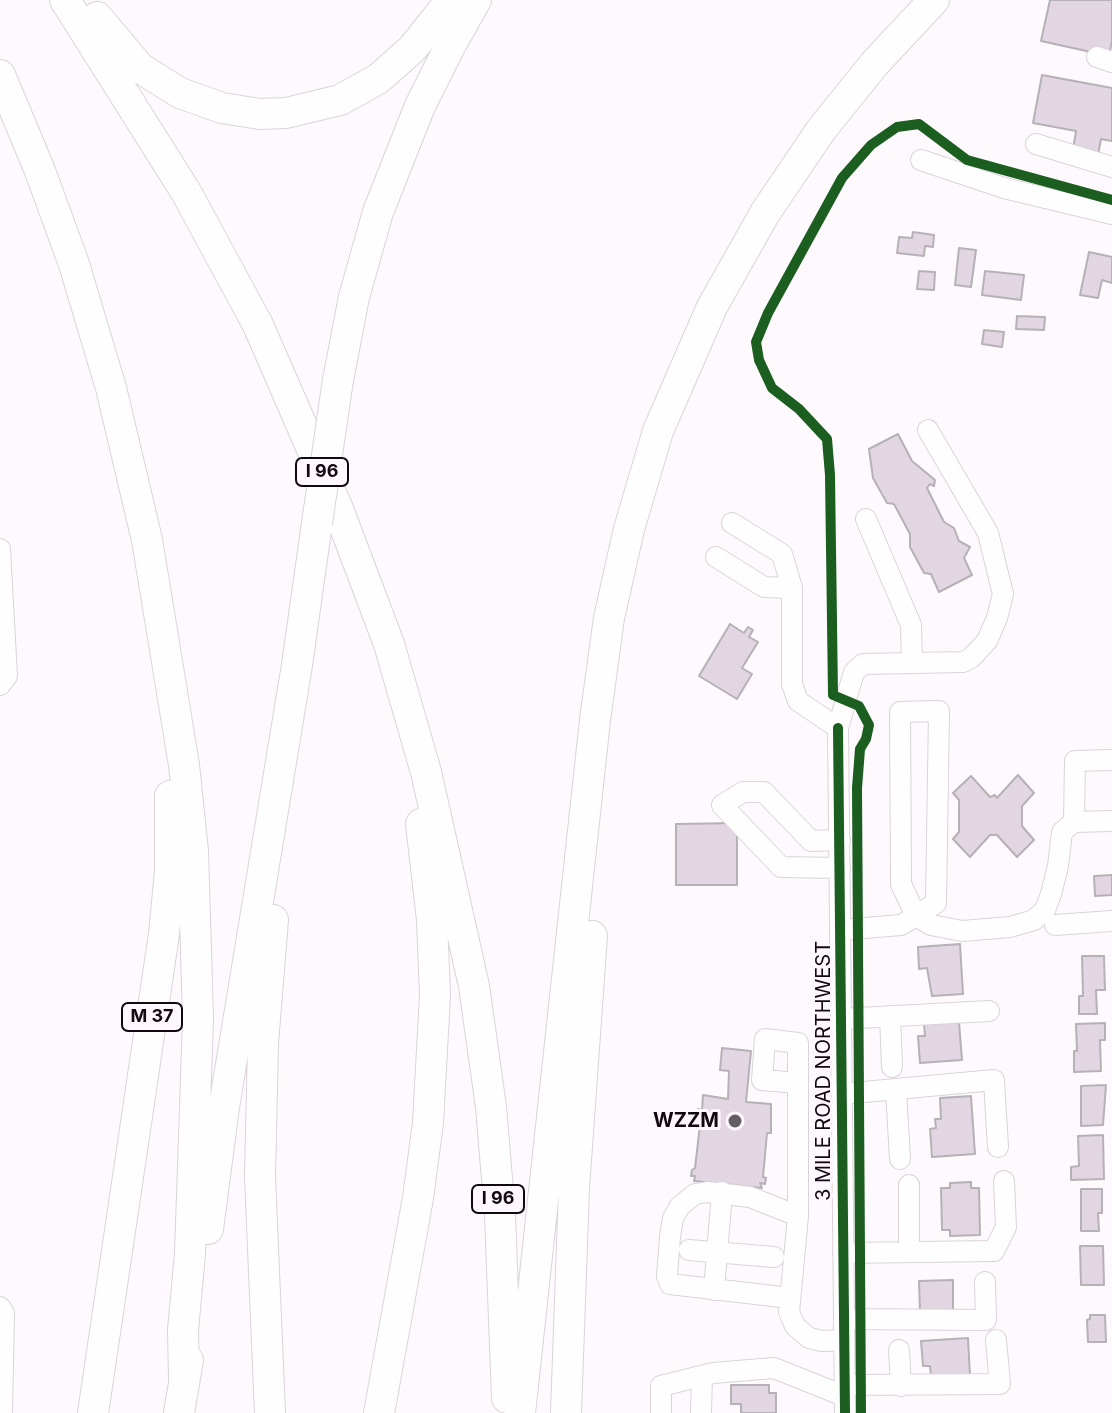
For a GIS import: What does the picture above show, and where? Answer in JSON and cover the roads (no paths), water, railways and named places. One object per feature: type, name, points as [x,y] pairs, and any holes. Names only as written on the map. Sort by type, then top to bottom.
[{"type":"highway","name":"I 96","points":[[65,0],[186,192],[258,325],[338,509],[389,644],[426,772],[474,986],[491,1107],[500,1215],[507,1413]]},
{"type":"highway","points":[[84,0],[112,38],[140,68],[161,83],[202,103],[260,114],[304,110],[340,100],[364,88],[412,49],[451,0]]},
{"type":"highway","points":[[179,1413],[338,380],[354,297],[378,212],[420,106],[476,0]]},
{"type":"highway","points":[[520,1413],[593,735],[609,618],[629,529],[658,431],[712,307],[765,213],[821,130],[875,63],[934,0]]},
{"type":"highway","points":[[0,75],[40,171],[92,319],[131,468],[184,765],[193,851],[197,952],[196,1120],[183,1330],[184,1378]]},
{"type":"highway","name":"M 37","points":[[93,1413],[164,934],[170,871],[171,804],[160,618]]},
{"type":"highway","points":[[566,1413],[574,1188],[610,709],[609,618]]},
{"type":"highway","points":[[379,1413],[422,1168],[429,1110],[435,995],[425,850],[389,644]]},
{"type":"highway","points":[[270,1413],[260,1177],[264,1030],[281,821],[279,774]]},
{"type":"street","points":[[1036,144],[1112,167]]},
{"type":"street","points":[[921,160],[1004,188],[1112,214]]},
{"type":"street","name":"3 MILE ROAD NORTHWEST","points":[[844,1398],[838,728],[854,672],[863,664],[963,662],[971,658],[987,641],[1003,594],[988,533],[928,430]]},
{"type":"street","points":[[866,519],[911,625],[912,662]]},
{"type":"street","points":[[732,523],[782,554],[792,588],[792,684],[798,701],[838,728]]},
{"type":"street","points":[[0,549],[7,676],[0,685]]},
{"type":"street","points":[[716,557],[764,587],[792,588]]},
{"type":"street","points":[[840,930],[892,928],[901,925],[916,916],[936,903],[939,711],[900,712],[901,884],[916,916],[931,925],[962,931],[1010,927],[1034,920],[1045,910],[1051,894],[1062,832],[1074,822],[1112,821]]},
{"type":"street","points":[[1074,822],[1075,761],[1112,760]]},
{"type":"street","points":[[840,840],[811,841],[764,792],[743,792],[722,805],[781,867],[840,868]]},
{"type":"street","points":[[1055,925],[1112,921]]},
{"type":"street","points":[[841,1019],[989,1011]]},
{"type":"street","points":[[890,1016],[892,1067]]},
{"type":"street","points":[[842,1094],[994,1080],[998,1147]]},
{"type":"street","points":[[798,1083],[798,1216],[789,1312],[800,1332],[816,1340],[844,1330],[986,1320],[985,1282]]},
{"type":"street","points":[[896,1090],[900,1159]]},
{"type":"street","points":[[843,1253],[994,1251],[1006,1227],[1004,1181]]},
{"type":"street","points":[[909,1185],[909,1252]]},
{"type":"street","points":[[790,1298],[670,1284],[667,1276],[670,1237],[673,1218],[687,1199],[695,1194],[722,1192],[763,1201],[798,1216]]},
{"type":"street","points":[[714,1290],[722,1192]]},
{"type":"street","points":[[689,1250],[774,1257]]},
{"type":"street","points":[[0,1307],[4,1313],[2,1413]]},
{"type":"street","points":[[661,1413],[661,1386],[702,1376],[774,1368],[844,1398],[901,1386],[1000,1384],[996,1340]]},
{"type":"street","points":[[899,1350],[901,1386]]},
{"type":"street","points":[[701,1413],[702,1376]]},
{"type":"place","name":"WZZM","points":[[735,1121]]}]
